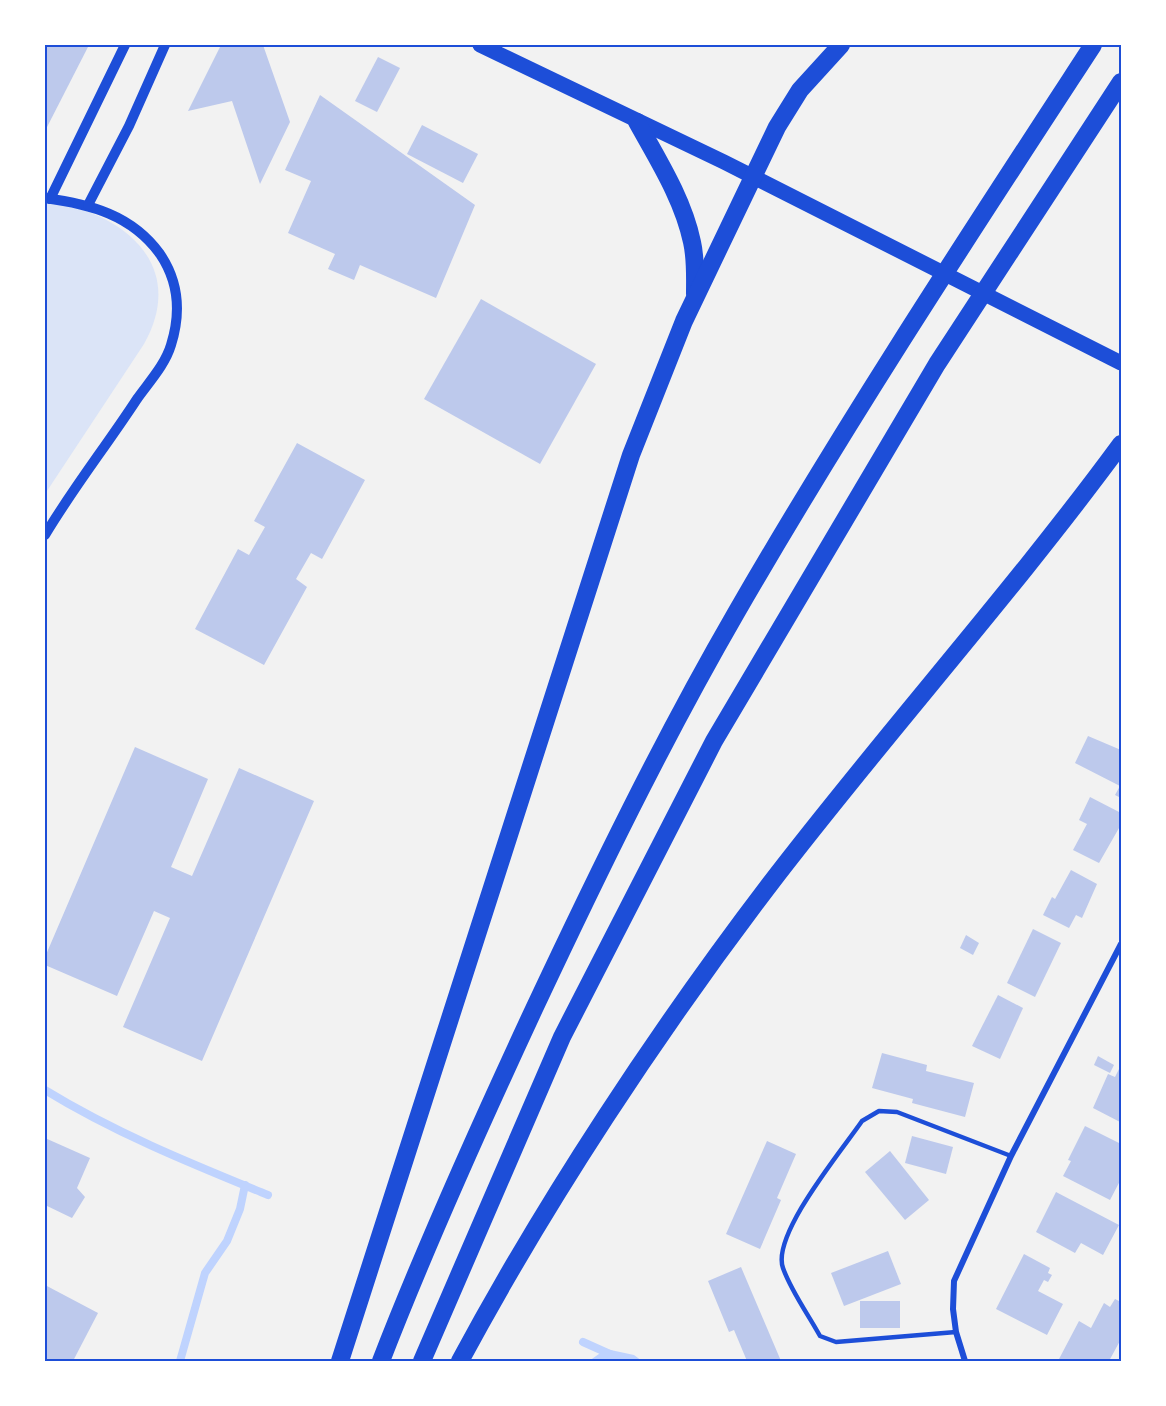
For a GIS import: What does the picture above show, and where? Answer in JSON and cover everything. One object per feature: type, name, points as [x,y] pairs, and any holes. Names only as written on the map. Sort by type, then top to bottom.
[{"type":"highway","points":[[340,1361],[586,588],[656,385],[777,127],[800,90],[840,45]]},
{"type":"highway","points":[[381,1361],[508,1065],[612,846],[735,616],[898,345],[1093,45]]},
{"type":"highway","points":[[422,1361],[562,1037],[657,847],[714,741],[937,364],[1121,82]]},
{"type":"highway","points":[[638,122],[672,186],[689,228],[693,245],[696,298]]},
{"type":"highway","points":[[460,1361],[483,1317],[586,1149],[677,1012],[770,884],[1054,534],[1121,444]]},
{"type":"main road","points":[[480,45],[753,177],[1121,363]]},
{"type":"street","points":[[45,535],[167,356],[178,312],[178,296],[173,279],[151,241],[122,219],[88,205],[47,198],[125,45]]},
{"type":"street","points":[[88,205],[129,126],[165,45]]},
{"type":"street","points":[[965,1361],[956,1332],[953,1309],[954,1281],[1011,1156],[1121,944]]},
{"type":"lane","points":[[956,1332],[836,1342],[820,1336],[782,1266],[785,1243],[793,1220],[862,1121],[879,1111],[897,1112],[1011,1156]]},
{"type":"shaded area","points":[[45,202],[73,207],[99,216],[122,229],[140,246],[152,266],[158,289],[156,315],[144,344],[45,494]]},
{"type":"water","points":[[606,1349],[634,1355],[642,1361],[589,1361]]},
{"type":"building","points":[[45,45],[89,45],[45,131]]},
{"type":"building","points":[[221,45],[263,45],[290,122],[260,184],[232,101],[188,111]]},
{"type":"building","points":[[378,57],[400,68],[377,112],[355,101]]},
{"type":"building","points":[[320,95],[475,205],[436,298],[360,265],[354,280],[328,269],[335,254],[288,233],[311,181],[285,170]]},
{"type":"building","points":[[422,125],[478,154],[463,183],[407,154]]},
{"type":"building","points":[[481,299],[596,364],[540,464],[424,399]]},
{"type":"building","points":[[297,443],[365,480],[322,559],[311,553],[296,579],[307,587],[264,665],[195,629],[238,549],[249,555],[265,527],[254,521]]},
{"type":"building","points":[[1088,736],[1121,750],[1121,798],[1115,795],[1120,786],[1075,763]]},
{"type":"building","points":[[135,747],[208,779],[171,867],[192,876],[239,768],[314,801],[202,1061],[123,1027],[170,918],[154,911],[117,996],[45,965],[45,957]]},
{"type":"building","points":[[1090,797],[1121,813],[1121,829],[1119,828],[1099,863],[1073,850],[1087,824],[1079,820]]},
{"type":"building","points":[[1071,870],[1097,884],[1082,918],[1076,915],[1069,928],[1043,915],[1052,897],[1055,899]]},
{"type":"building","points":[[1033,929],[1061,943],[1035,997],[1007,983]]},
{"type":"building","points":[[966,935],[979,943],[973,955],[960,948]]},
{"type":"building","points":[[998,995],[1023,1008],[1000,1059],[972,1046]]},
{"type":"building","points":[[882,1053],[927,1065],[926,1071],[974,1083],[965,1117],[912,1103],[913,1099],[872,1088]]},
{"type":"building","points":[[1098,1056],[1114,1065],[1110,1073],[1094,1065]]},
{"type":"building","points":[[1121,1065],[1120,1122],[1093,1108],[1108,1074],[1115,1077]]},
{"type":"building","points":[[1085,1126],[1121,1144],[1121,1179],[1110,1200],[1063,1176],[1071,1161],[1068,1160]]},
{"type":"building","points":[[912,1136],[953,1147],[946,1174],[905,1163]]},
{"type":"building","points":[[45,1138],[90,1158],[77,1188],[85,1197],[72,1218],[45,1205]]},
{"type":"building","points":[[767,1141],[796,1154],[777,1198],[781,1200],[760,1249],[726,1234]]},
{"type":"building","points":[[890,1151],[929,1200],[905,1220],[865,1172]]},
{"type":"building","points":[[1056,1192],[1119,1225],[1103,1255],[1081,1243],[1075,1253],[1036,1232]]},
{"type":"building","points":[[888,1251],[901,1284],[844,1306],[831,1273]]},
{"type":"building","points":[[1024,1254],[1050,1268],[1048,1273],[1052,1275],[1048,1282],[1044,1280],[1038,1291],[1063,1304],[1047,1335],[996,1309]]},
{"type":"building","points":[[741,1267],[781,1361],[747,1361],[734,1330],[729,1332],[708,1281]]},
{"type":"building","points":[[45,1285],[98,1313],[73,1361],[45,1359]]},
{"type":"building","points":[[1115,1299],[1121,1302],[1121,1339],[1109,1361],[1059,1359],[1079,1321],[1091,1328],[1104,1303],[1110,1307]]},
{"type":"building","points":[[860,1301],[900,1301],[900,1328],[860,1328]]},
{"type":"waterway","points":[[45,1090],[126,1134],[268,1195]]},
{"type":"waterway","points":[[180,1361],[205,1273],[227,1241],[240,1209],[245,1185]]},
{"type":"waterway","points":[[583,1342],[612,1355],[618,1361]]}]
